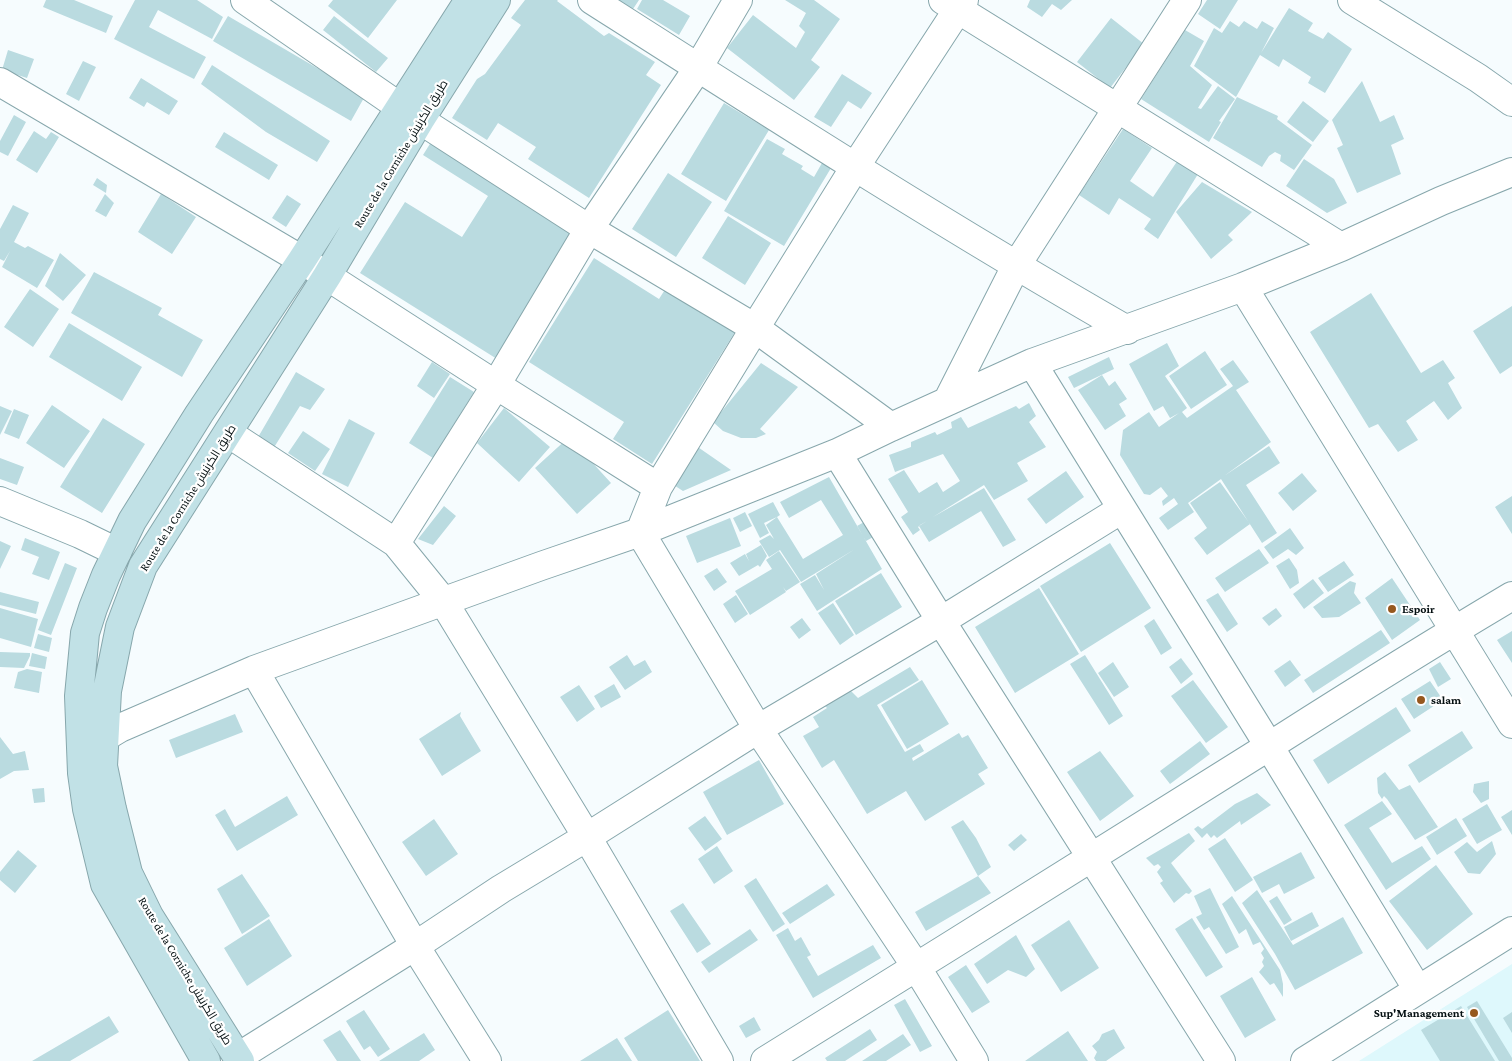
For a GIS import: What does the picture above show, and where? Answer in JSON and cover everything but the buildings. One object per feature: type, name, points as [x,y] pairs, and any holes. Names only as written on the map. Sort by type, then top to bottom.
[{"type":"street","points":[[245,0],[410,114],[589,229],[755,328],[891,426]]},
{"type":"street","name":"Route de la Corniche طريق الكرنيش","points":[[239,1059],[149,916],[128,873],[103,766],[107,691],[120,627],[144,566],[327,276],[469,0]]},
{"type":"street","name":"Route de la Corniche طريق الكرنيش","points":[[206,1061],[105,884],[87,809],[82,773],[78,696],[84,641],[93,608],[116,552],[132,521],[199,414],[302,260],[496,0]]},
{"type":"street","points":[[592,0],[854,167],[1016,266],[1127,330]]},
{"type":"street","points":[[396,543],[496,385],[589,229],[698,68],[738,0]]},
{"type":"street","points":[[948,400],[1016,266],[1186,0]]},
{"type":"street","points":[[1352,0],[1478,78],[1512,102]]},
{"type":"street","points":[[640,532],[658,487],[955,3],[1341,247]]},
{"type":"street","points":[[0,82],[302,260],[658,487]]},
{"type":"street","points":[[105,737],[120,728],[254,670],[640,532],[837,453],[891,426],[1032,363],[1243,287],[1341,247],[1441,201],[1512,172]]},
{"type":"street","points":[[1243,287],[1512,724]]},
{"type":"street","points":[[1032,363],[1418,990]]},
{"type":"street","points":[[228,433],[396,543],[443,601],[587,837],[719,1061]]},
{"type":"street","points":[[837,453],[1220,1061]]},
{"type":"street","points":[[0,501],[80,534],[116,552]]},
{"type":"street","points":[[239,1059],[415,946],[501,888],[587,837],[758,729],[1122,509]]},
{"type":"street","points":[[640,532],[758,729],[917,968],[974,1061]]},
{"type":"street","points":[[765,1061],[1512,596]]},
{"type":"street","points":[[254,670],[415,946],[487,1061]]},
{"type":"street","points":[[1304,1061],[1512,931]]},
{"type":"shaded area","name":"Sup'Management","points":[[1512,964],[1512,1061],[1359,1061]]},
{"type":"place","name":"Espoir","points":[[1392,609]]},
{"type":"place","name":"salam","points":[[1421,700]]},
{"type":"place","name":"Sup'Management","points":[[1474,1013]]}]
